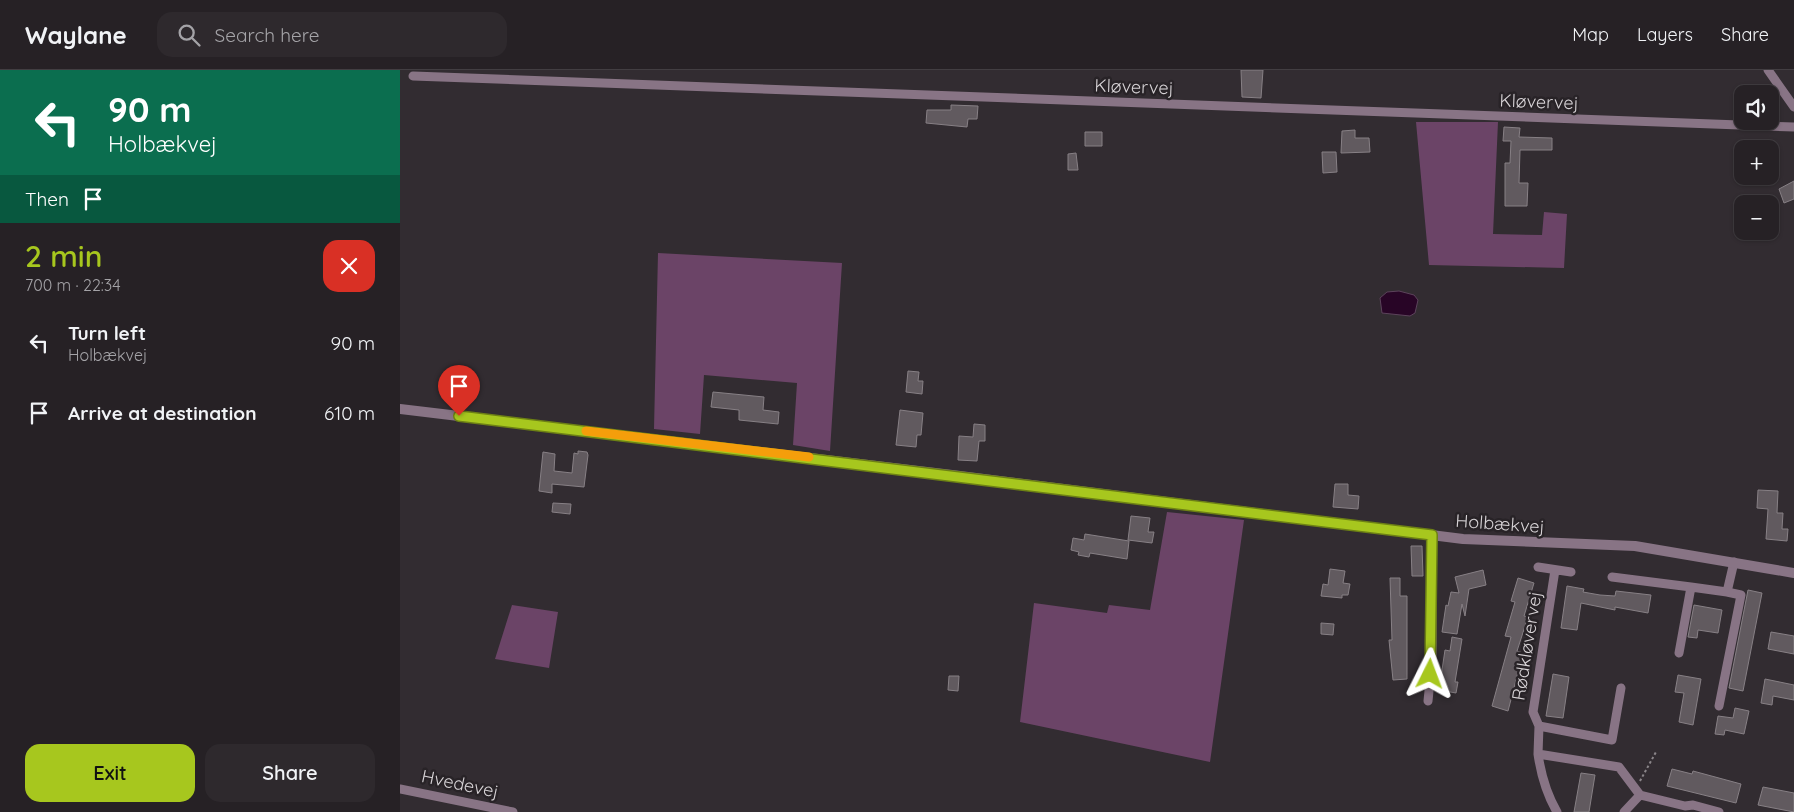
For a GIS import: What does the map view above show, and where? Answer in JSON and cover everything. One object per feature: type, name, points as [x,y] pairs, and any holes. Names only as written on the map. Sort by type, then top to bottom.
[{"type":"street","points":[[1768,70],[1794,107]]},
{"type":"street","name":"Kløvervej","points":[[413,76],[1794,127]]},
{"type":"street","name":"Holbækvej","points":[[400,409],[952,474],[1432,535],[1504,542],[1635,546],[1794,573]]},
{"type":"street","points":[[1428,701],[1432,660],[1432,535]]},
{"type":"street","points":[[1727,592],[1734,562]]},
{"type":"street","name":"Rødkløvervej","points":[[1538,567],[1571,572]]},
{"type":"street","name":"Rødkløvervej","points":[[1555,570],[1532,712],[1539,726],[1538,754],[1542,777],[1549,798],[1557,812]]},
{"type":"street","points":[[1612,577],[1741,595],[1718,706]]},
{"type":"street","points":[[1679,652],[1691,588]]},
{"type":"street","points":[[1539,726],[1612,740],[1620,688]]},
{"type":"street","points":[[1538,754],[1619,767],[1640,795],[1719,812]]},
{"type":"street","name":"Hvedevej","points":[[400,789],[513,812]]},
{"type":"street","points":[[1624,812],[1640,795]]},
{"type":"shaded area","points":[[1416,122],[1498,122],[1493,234],[1542,235],[1544,212],[1567,214],[1564,268],[1429,265]]},
{"type":"shaded area","points":[[658,253],[842,263],[830,451],[793,445],[797,383],[704,375],[700,434],[654,429]]},
{"type":"shaded area","points":[[1399,291],[1414,295],[1418,300],[1415,313],[1410,316],[1382,313],[1380,298],[1387,292]]},
{"type":"shaded area","points":[[1167,512],[1244,520],[1210,762],[1020,722],[1034,603],[1107,613],[1109,605],[1150,610]]},
{"type":"shaded area","points":[[512,605],[558,612],[549,668],[495,659]]},
{"type":"building","points":[[1241,70],[1263,70],[1261,98],[1242,97]]},
{"type":"building","points":[[951,105],[978,106],[977,119],[968,119],[967,127],[926,123],[927,110],[951,110]]},
{"type":"building","points":[[1504,127],[1520,128],[1519,137],[1552,138],[1552,150],[1520,150],[1519,183],[1528,183],[1527,206],[1505,206],[1505,163],[1510,163],[1511,141],[1503,141]]},
{"type":"building","points":[[1355,130],[1355,138],[1369,138],[1370,152],[1341,153],[1342,131]]},
{"type":"building","points":[[1085,132],[1102,132],[1102,146],[1085,146]]},
{"type":"building","points":[[1322,152],[1336,152],[1337,172],[1323,173]]},
{"type":"building","points":[[1076,153],[1078,170],[1068,170],[1068,154]]},
{"type":"building","points":[[1794,181],[1794,199],[1784,203],[1779,189]]},
{"type":"building","points":[[908,371],[919,372],[918,381],[923,381],[922,394],[906,392]]},
{"type":"building","points":[[713,392],[764,397],[763,410],[779,412],[778,424],[739,420],[739,410],[711,407]]},
{"type":"building","points":[[900,410],[923,413],[921,435],[917,435],[916,447],[896,445]]},
{"type":"building","points":[[974,424],[985,425],[985,441],[979,441],[977,461],[958,460],[959,436],[973,437]]},
{"type":"building","points":[[578,451],[587,452],[588,455],[584,487],[552,484],[552,493],[539,491],[543,452],[555,454],[554,471],[572,473],[574,453],[578,454]]},
{"type":"building","points":[[1335,484],[1348,484],[1348,495],[1359,496],[1358,509],[1333,507]]},
{"type":"building","points":[[1758,490],[1778,491],[1777,513],[1783,513],[1782,529],[1788,529],[1787,541],[1766,539],[1768,509],[1757,508]]},
{"type":"building","points":[[553,503],[571,504],[570,514],[552,512]]},
{"type":"building","points":[[1131,516],[1150,518],[1148,532],[1154,532],[1152,543],[1128,540]]},
{"type":"building","points":[[1085,534],[1129,541],[1127,559],[1090,553],[1089,557],[1078,555],[1079,552],[1071,550],[1073,538],[1084,540]]},
{"type":"building","points":[[1411,546],[1422,546],[1423,576],[1412,576]]},
{"type":"building","points":[[1330,569],[1345,571],[1343,583],[1350,584],[1348,595],[1342,595],[1342,598],[1321,596],[1323,584],[1328,585]]},
{"type":"building","points":[[1483,570],[1486,585],[1469,589],[1465,616],[1462,604],[1457,634],[1442,632],[1446,605],[1448,606],[1451,592],[1459,593],[1455,577]]},
{"type":"building","points":[[1390,578],[1400,578],[1400,596],[1407,596],[1407,679],[1393,680],[1389,640],[1392,640]]},
{"type":"building","points":[[1518,578],[1534,583],[1524,616],[1528,617],[1517,651],[1523,653],[1508,711],[1492,706],[1511,637],[1505,636],[1515,602],[1511,601]]},
{"type":"building","points":[[1567,586],[1584,589],[1583,592],[1600,595],[1615,596],[1616,591],[1651,595],[1648,613],[1615,607],[1615,610],[1581,603],[1577,630],[1561,628]]},
{"type":"building","points":[[1748,590],[1762,593],[1743,691],[1729,688]]},
{"type":"building","points":[[1694,605],[1722,610],[1718,633],[1698,630],[1697,638],[1688,637]]},
{"type":"building","points":[[1321,623],[1334,624],[1333,635],[1321,634]]},
{"type":"building","points":[[1771,632],[1794,636],[1794,654],[1768,649]]},
{"type":"building","points":[[1452,637],[1462,639],[1455,682],[1458,682],[1456,693],[1439,690],[1445,650],[1450,651]]},
{"type":"building","points":[[1553,674],[1569,677],[1563,718],[1546,716]]},
{"type":"building","points":[[1678,675],[1701,679],[1693,725],[1679,722],[1684,693],[1675,692]]},
{"type":"building","points":[[949,676],[959,676],[958,691],[948,690]]},
{"type":"building","points":[[1765,679],[1794,685],[1794,700],[1773,696],[1772,705],[1761,703]]},
{"type":"building","points":[[1735,708],[1749,711],[1744,734],[1725,730],[1724,735],[1715,734],[1718,716],[1733,718]]},
{"type":"building","points":[[1672,769],[1692,774],[1693,771],[1741,784],[1736,803],[1667,786]]},
{"type":"building","points":[[1581,773],[1595,775],[1589,812],[1574,812]]},
{"type":"building","points":[[1763,787],[1794,793],[1794,812],[1758,805]]},
{"type":"slow traffic","points":[[586,431],[809,457]]},
{"type":"route","points":[[459,416],[952,474],[1432,535],[1432,660],[1430,674]]}]
